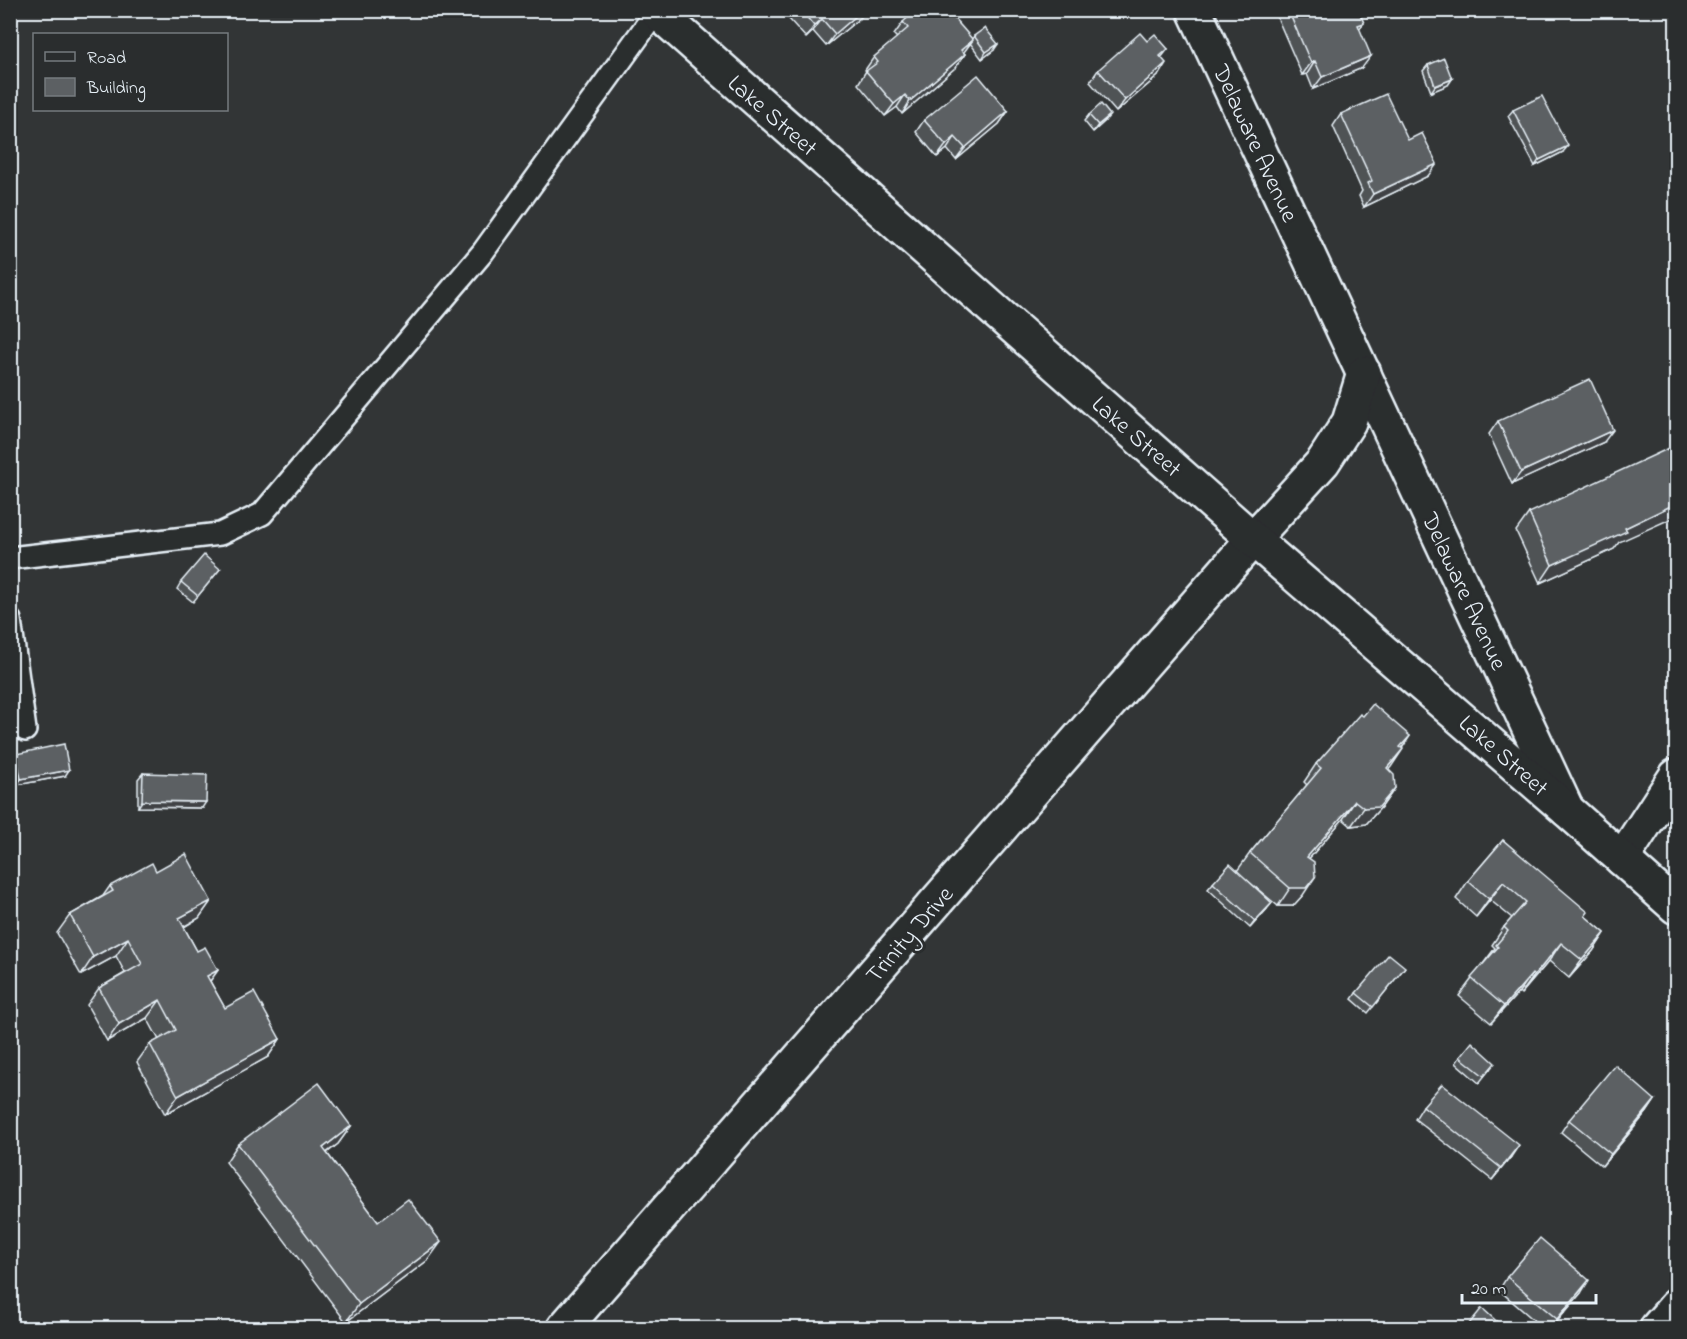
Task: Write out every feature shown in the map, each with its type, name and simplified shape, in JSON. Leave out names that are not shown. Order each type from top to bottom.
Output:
[{"type":"street","name":"Delaware Avenue","points":[[1194,10],[1567,810]]},
{"type":"street","name":"Lake Street","points":[[655,11],[1253,539],[1677,907]]},
{"type":"street","points":[[1253,539],[1323,462],[1348,422],[1364,373]]},
{"type":"street","name":"Trinity Drive","points":[[564,1329],[1253,539]]},
{"type":"street","points":[[1622,859],[1677,776]]},
{"type":"street","points":[[1657,1329],[1677,1306]]},
{"type":"lane","points":[[10,558],[220,534],[262,514],[483,252],[655,11]]},
{"type":"lane","points":[[10,620],[25,730]]},
{"type":"building","points":[[801,10],[863,10],[835,34],[822,19],[814,26]]},
{"type":"building","points":[[916,10],[947,10],[973,40],[961,50],[965,54],[910,101],[905,95],[894,104],[866,71],[878,62],[874,57],[908,28],[903,22]]},
{"type":"building","points":[[1288,10],[1358,10],[1364,23],[1358,25],[1371,56],[1322,77],[1315,61],[1311,63]]},
{"type":"building","points":[[985,28],[998,44],[986,52],[974,36]]},
{"type":"building","points":[[1140,33],[1147,41],[1155,34],[1168,49],[1160,56],[1166,63],[1125,100],[1098,70]]},
{"type":"building","points":[[1444,58],[1452,79],[1435,86],[1428,65]]},
{"type":"building","points":[[978,75],[1008,111],[965,148],[955,137],[946,145],[924,120]]},
{"type":"building","points":[[1386,94],[1408,140],[1422,133],[1437,164],[1373,194],[1368,183],[1372,181],[1341,114]]},
{"type":"building","points":[[1542,96],[1568,146],[1539,160],[1513,110]]},
{"type":"building","points":[[1101,104],[1110,115],[1098,125],[1089,115]]},
{"type":"building","points":[[1590,379],[1613,430],[1521,472],[1498,421]]},
{"type":"building","points":[[1676,445],[1677,503],[1625,528],[1627,531],[1552,565],[1529,513]]},
{"type":"building","points":[[204,555],[220,569],[198,596],[181,582]]},
{"type":"building","points":[[1373,704],[1410,736],[1400,747],[1403,749],[1387,768],[1394,775],[1395,788],[1379,807],[1364,808],[1355,801],[1307,857],[1314,862],[1315,877],[1306,888],[1290,888],[1250,853],[1321,768],[1316,764],[1360,714],[1363,716]]},
{"type":"building","points":[[64,744],[69,770],[21,779],[16,754]]},
{"type":"building","points":[[143,773],[207,775],[206,802],[142,801]]},
{"type":"building","points":[[1503,840],[1588,912],[1585,916],[1605,933],[1582,960],[1561,943],[1534,976],[1532,974],[1504,1006],[1471,978],[1498,947],[1496,945],[1508,931],[1504,927],[1526,902],[1503,882],[1489,899],[1468,881]]},
{"type":"building","points":[[186,854],[211,901],[179,918],[197,951],[205,947],[218,970],[207,976],[225,1008],[254,992],[280,1039],[178,1096],[150,1044],[176,1030],[160,1000],[119,1024],[99,988],[142,964],[128,938],[93,957],[70,915],[113,891],[110,886],[152,863],[156,871]]},
{"type":"building","points":[[1230,864],[1272,903],[1255,921],[1213,883]]},
{"type":"building","points":[[1389,954],[1405,967],[1373,1007],[1356,993]]},
{"type":"building","points":[[1472,1042],[1495,1063],[1484,1076],[1460,1057]]},
{"type":"building","points":[[1615,1065],[1655,1100],[1611,1154],[1569,1120]]},
{"type":"building","points":[[319,1083],[351,1126],[323,1148],[378,1222],[408,1199],[441,1242],[359,1304],[238,1144]]},
{"type":"building","points":[[1442,1084],[1519,1145],[1501,1168],[1423,1106]]},
{"type":"building","points":[[1540,1238],[1589,1280],[1557,1319],[1507,1277]]},
{"type":"building","points":[[1482,1308],[1505,1329],[1465,1329]]}]
